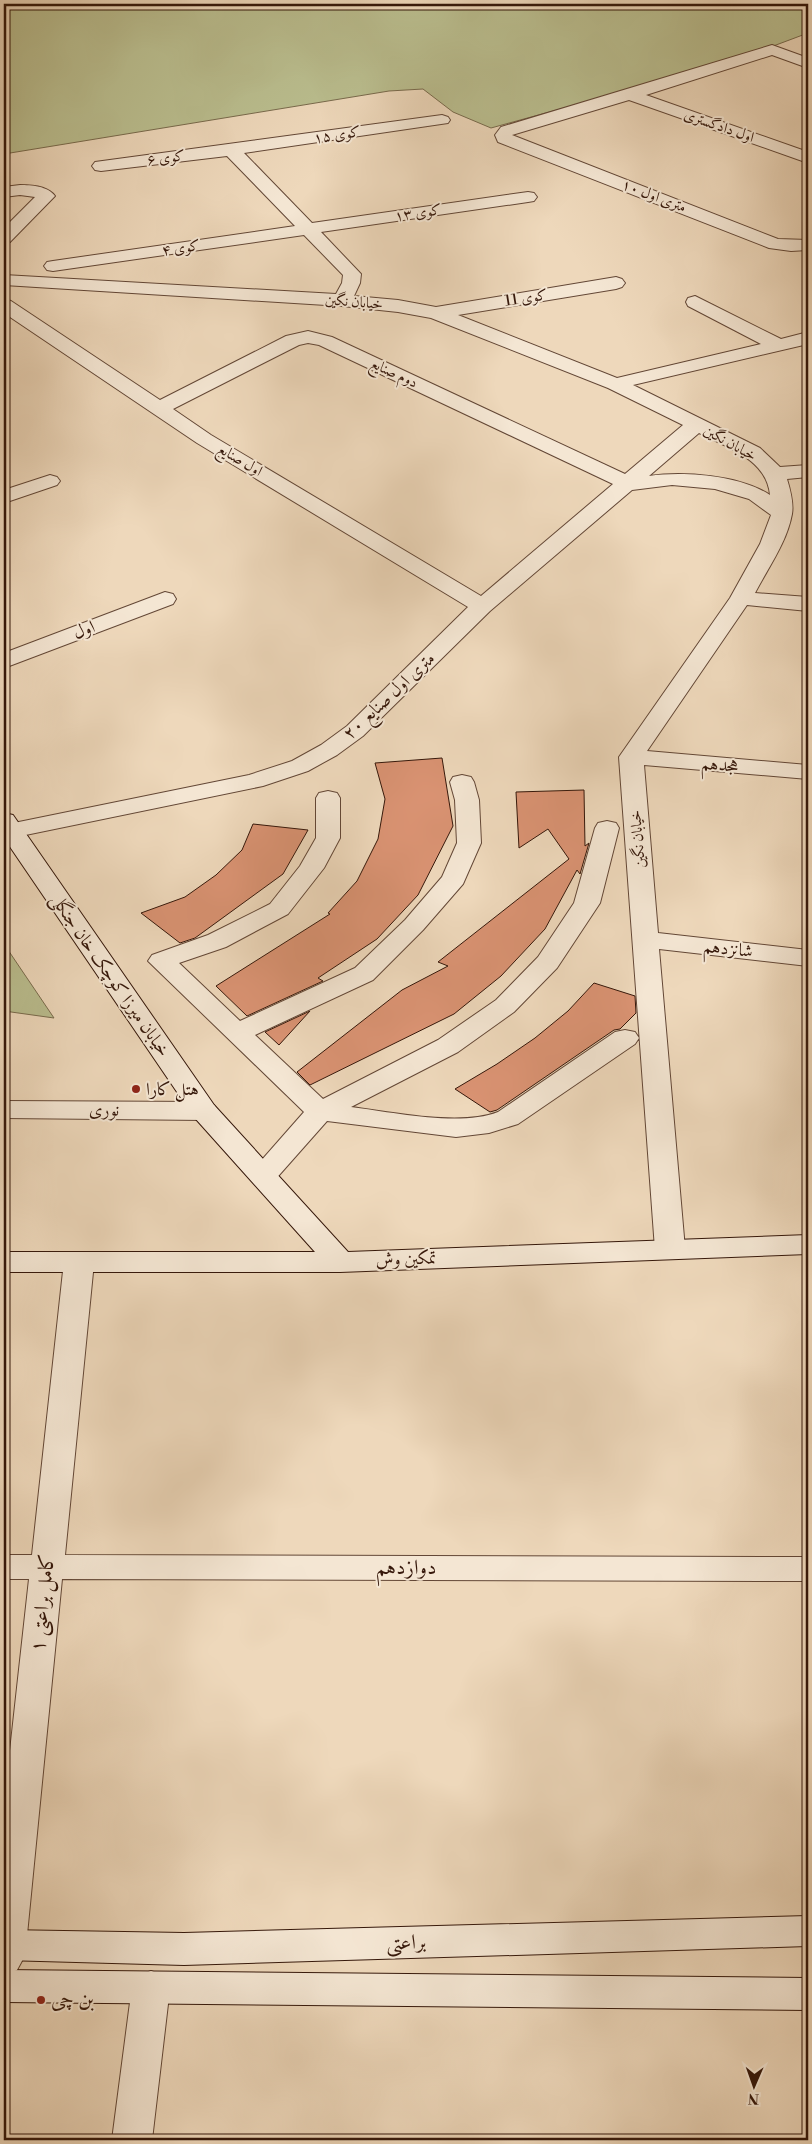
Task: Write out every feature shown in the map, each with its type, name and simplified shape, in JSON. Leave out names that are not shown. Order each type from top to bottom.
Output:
[{"type":"street","points":[[630,95],[772,50],[808,63]]},
{"type":"street","name":"۱۰ متری اول","points":[[630,95],[507,130],[503,135],[504,138],[513,142],[775,244],[808,246]]},
{"type":"street","name":"اول دادگستری","points":[[630,95],[808,158]]},
{"type":"street","name":"کوی ۱۵","points":[[231,150],[442,120]]},
{"type":"street","points":[[231,150],[352,274],[351,283],[342,300]]},
{"type":"street","name":"کوی ۶","points":[[101,166],[231,150]]},
{"type":"street","points":[[4,192],[20,189],[37,190],[46,196],[4,238]]},
{"type":"street","name":"کوی ۱۳","points":[[308,230],[528,197]]},
{"type":"street","name":"کوی ۴","points":[[53,266],[308,230]]},
{"type":"street","name":"خیابان نگین","points":[[4,280],[342,300],[398,306],[436,313],[615,384],[753,452],[775,474],[780,489],[782,513],[771,544],[741,598],[632,757],[670,1249]]},
{"type":"street","name":"کوی 11","points":[[436,313],[616,283]]},
{"type":"street","points":[[695,302],[778,345]]},
{"type":"street","name":"اول صنایع","points":[[4,305],[158,409],[482,606]]},
{"type":"street","name":"دوم صنایع","points":[[158,409],[293,340],[308,337],[325,341],[629,484]]},
{"type":"street","points":[[615,384],[808,338]]},
{"type":"street","name":"۲۰ متری اول صنایع","points":[[7,826],[254,781],[300,766],[329,750],[354,731],[482,606],[629,484],[696,424]]},
{"type":"street","points":[[775,474],[808,471]]},
{"type":"street","points":[[629,484],[672,479],[717,483],[756,494],[782,513]]},
{"type":"street","points":[[4,497],[50,481]]},
{"type":"street","points":[[741,598],[808,604]]},
{"type":"street","name":"اول","points":[[4,661],[165,599]]},
{"type":"street","name":"هجدهم","points":[[632,757],[808,772]]},
{"type":"street","points":[[237,1033],[364,974],[414,925],[454,879],[469,843],[467,800],[462,782]]},
{"type":"street","points":[[328,798],[328,838],[311,868],[279,909],[217,941],[160,961],[320,1112],[456,1128],[474,1128],[494,1124],[508,1118],[625,1038]]},
{"type":"street","name":"خیابان میرزا کوچک خان جنگلی","points":[[7,826],[204,1111],[340,1262]]},
{"type":"street","points":[[263,1176],[320,1112],[448,1046],[506,1006],[548,962],[587,903],[608,828]]},
{"type":"street","name":"شانزدهم","points":[[647,940],[808,958]]},
{"type":"street","name":"نوری","points":[[4,1109],[204,1111]]},
{"type":"street","name":"تمکین وش","points":[[4,1262],[340,1262],[808,1245]]},
{"type":"street","name":"کامل براعتی ۱","points":[[5,1950],[79,1262]]},
{"type":"street","name":"دوازدهم","points":[[4,1567],[808,1569]]},
{"type":"street","name":"براعتی","points":[[5,1950],[184,1949],[808,1931]]},
{"type":"street","points":[[4,1986],[808,1994]]},
{"type":"street","points":[[132,2140],[151,1987]]},
{"type":"green space","points":[[4,4],[808,4],[808,33],[768,48],[597,99],[491,128],[453,112],[423,89],[389,91],[4,154]]},
{"type":"green space","points":[[4,944],[54,1018],[4,1011]]},
{"type":"building","points":[[442,758],[453,826],[418,895],[377,939],[318,978],[323,981],[247,1016],[216,986],[330,914],[328,913],[357,881],[378,839],[385,799],[375,763]]},
{"type":"building","points":[[584,790],[585,846],[589,843],[580,874],[577,870],[545,929],[501,976],[454,1014],[310,1085],[297,1072],[402,990],[448,966],[438,962],[569,859],[548,829],[519,848],[516,792]]},
{"type":"building","points":[[253,824],[308,830],[283,874],[195,938],[180,943],[141,913],[185,897],[216,875],[242,850]]},
{"type":"building","points":[[594,983],[635,996],[636,1013],[620,1029],[614,1030],[497,1110],[490,1112],[455,1089],[535,1038],[568,1011]]},
{"type":"building","points":[[310,1011],[279,1045],[265,1032]]},
{"type":"place","name":"هتل کارا","points":[[136,1089]]},
{"type":"place","name":"بن چی","points":[[41,2000]]}]
